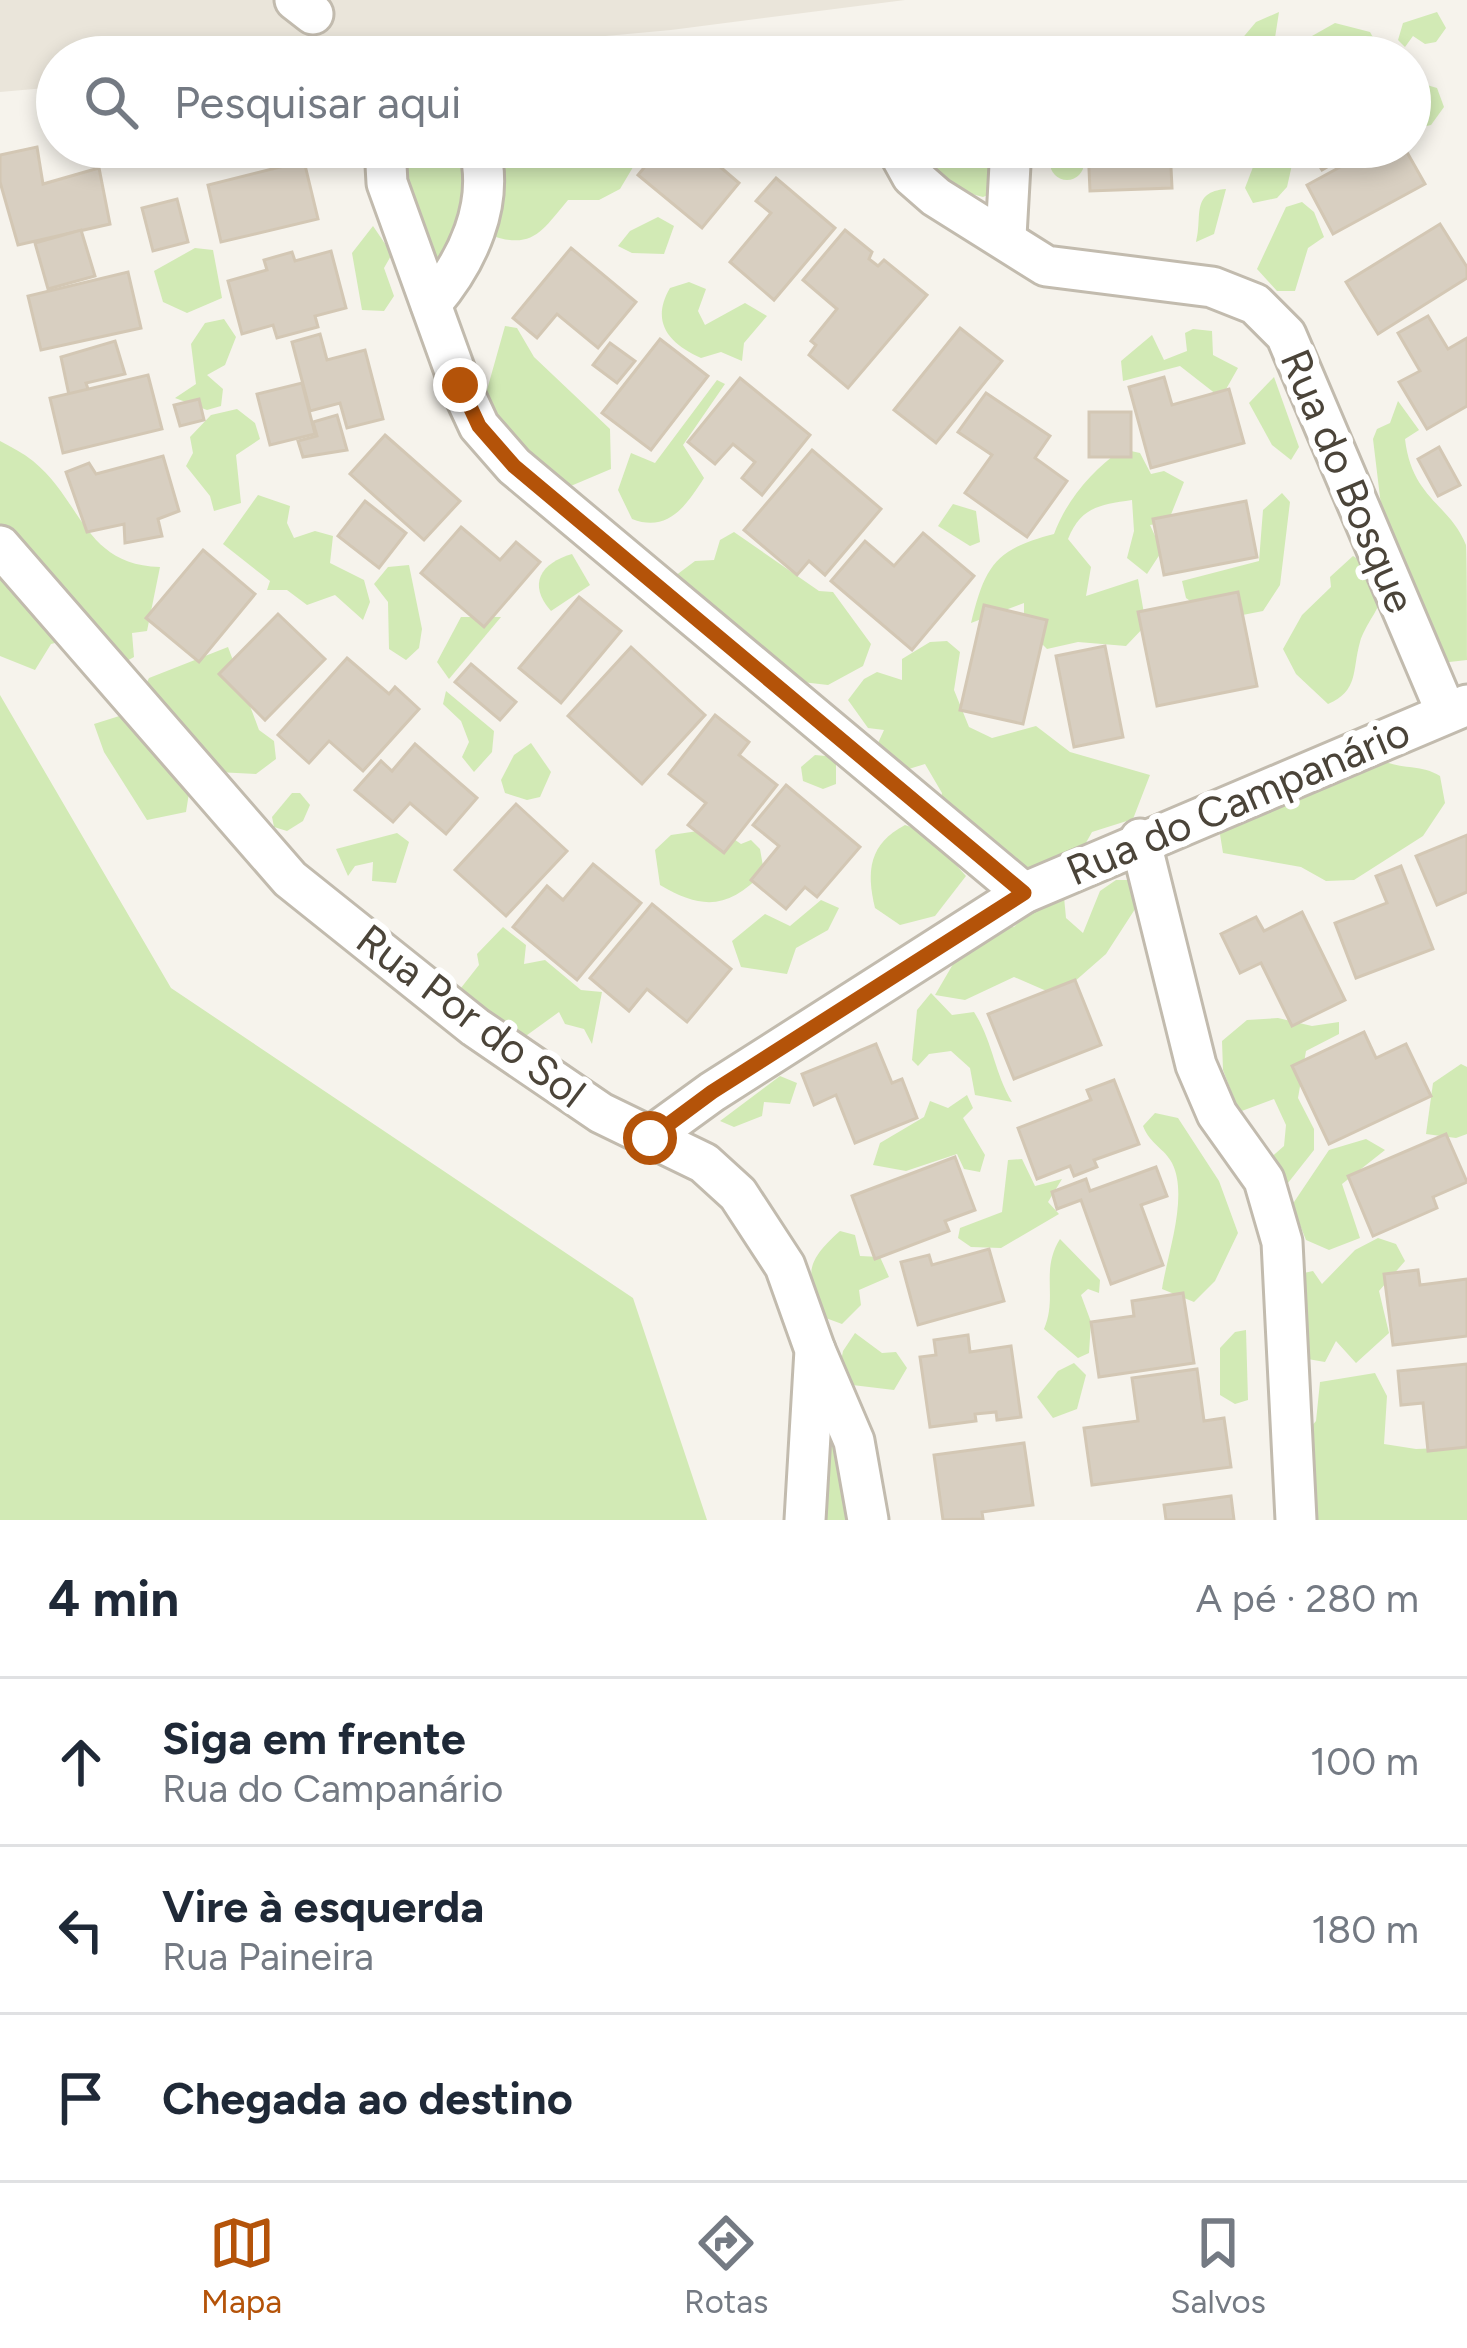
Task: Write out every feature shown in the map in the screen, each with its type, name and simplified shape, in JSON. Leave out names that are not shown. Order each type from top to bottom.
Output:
[{"type":"street","points":[[386,168],[387,183],[430,304],[479,426],[514,466],[1024,893]]},
{"type":"street","points":[[430,304],[459,271],[469,247],[482,201],[480,168]]},
{"type":"street","name":"Rua do Bosque","points":[[908,168],[936,197],[1006,236],[1046,266],[1212,287],[1255,304],[1286,335],[1457,708]]},
{"type":"street","points":[[1006,236],[1010,168]]},
{"type":"street","name":"Rua Por do Sol","points":[[0,546],[290,879],[475,1027],[601,1113],[704,1163],[738,1194],[784,1265],[814,1350],[805,1520]]},
{"type":"street","name":"Rua do Campanário","points":[[650,1138],[712,1092],[1024,893],[1140,839],[1457,708]]},
{"type":"street","points":[[1140,839],[1196,1065],[1217,1114],[1264,1180],[1282,1242],[1296,1520]]},
{"type":"street","points":[[814,1350],[848,1423],[868,1520]]},
{"type":"shaded area","points":[[0,0],[905,0],[606,36],[36,36],[36,89],[0,92]]},
{"type":"green space","points":[[1279,12],[1275,36],[1244,36],[1256,22]]},
{"type":"green space","points":[[1437,12],[1446,28],[1431,43],[1431,36],[1399,36],[1403,23]]},
{"type":"green space","points":[[1335,23],[1372,36],[1312,36]]},
{"type":"green space","points":[[1431,86],[1437,88],[1444,107],[1431,125]]},
{"type":"green space","points":[[403,168],[469,168],[470,205],[445,260],[427,257]]},
{"type":"green space","points":[[505,168],[632,168],[620,189],[599,200],[568,200],[526,239],[489,235],[488,193]]},
{"type":"green space","points":[[928,168],[997,168],[993,193],[983,197],[938,185]]},
{"type":"green space","points":[[1051,168],[1083,168],[1067,180]]},
{"type":"green space","points":[[1253,168],[1291,168],[1287,187],[1277,198],[1253,203],[1245,188]]},
{"type":"green space","points":[[1226,189],[1214,234],[1196,242],[1203,200]]},
{"type":"green space","points":[[1302,202],[1314,212],[1324,237],[1308,248],[1295,291],[1277,291],[1257,269],[1286,207]]},
{"type":"green space","points":[[658,217],[674,226],[664,254],[632,253],[618,246],[630,231]]},
{"type":"green space","points":[[373,226],[392,254],[384,268],[394,296],[384,311],[362,310],[352,253]]},
{"type":"green space","points":[[195,248],[213,250],[222,298],[187,313],[163,302],[154,271]]},
{"type":"green space","points":[[689,282],[706,289],[698,311],[705,325],[745,303],[767,316],[744,343],[742,361],[721,352],[701,358],[672,339],[663,321],[664,300],[670,288]]},
{"type":"green space","points":[[224,319],[236,337],[225,365],[207,375],[223,389],[221,406],[207,410],[175,398],[196,384],[191,344],[205,323]]},
{"type":"green space","points":[[505,326],[517,328],[534,357],[610,429],[611,469],[566,488],[499,425],[485,397]]},
{"type":"green space","points":[[1212,331],[1213,355],[1238,368],[1221,398],[1180,366],[1123,381],[1121,361],[1152,335],[1164,360],[1187,351],[1185,333]]},
{"type":"green space","points":[[1274,377],[1299,447],[1291,460],[1272,445],[1249,403]]},
{"type":"green space","points":[[717,380],[725,384],[683,445],[704,478],[683,507],[666,520],[632,519],[618,490],[631,453],[655,463]]},
{"type":"green space","points":[[1398,401],[1419,430],[1405,439],[1415,475],[1466,545],[1467,660],[1432,664],[1383,522],[1373,439],[1377,429],[1390,423]]},
{"type":"green space","points":[[237,409],[255,423],[260,439],[236,455],[241,503],[214,511],[210,496],[186,466],[193,453],[190,437],[211,415]]},
{"type":"green space","points":[[0,441],[50,477],[87,529],[115,555],[160,567],[147,631],[132,633],[134,657],[99,676],[67,640],[51,644],[35,670],[0,656]]},
{"type":"green space","points":[[1122,449],[1140,453],[1151,474],[1164,471],[1184,482],[1168,522],[1150,525],[1162,551],[1147,574],[1127,558],[1134,531],[1132,500],[1092,509],[1068,539],[1091,567],[1086,596],[1138,579],[1146,625],[1126,646],[1078,642],[1047,649],[1024,626],[1024,603],[971,623],[982,587],[996,563],[1018,546],[1054,534],[1082,487]]},
{"type":"green space","points":[[1282,493],[1290,502],[1280,585],[1263,611],[1217,620],[1186,598],[1182,581],[1259,561],[1263,510]]},
{"type":"green space","points":[[258,495],[290,506],[287,523],[294,538],[315,531],[333,536],[330,563],[364,580],[370,602],[363,620],[335,595],[307,605],[287,590],[267,590],[270,581],[223,544]]},
{"type":"green space","points":[[953,504],[976,511],[980,542],[970,546],[938,526]]},
{"type":"green space","points":[[734,532],[819,591],[833,592],[871,644],[863,666],[828,685],[802,682],[671,579],[695,561],[714,560],[720,540]]},
{"type":"green space","points":[[572,554],[590,585],[551,611],[540,592],[541,576],[552,563]]},
{"type":"green space","points":[[1353,556],[1379,579],[1381,599],[1360,642],[1350,686],[1328,704],[1296,674],[1283,649],[1302,615],[1331,587],[1330,577]]},
{"type":"green space","points":[[409,565],[422,629],[419,648],[406,660],[389,649],[388,602],[374,584],[388,567]]},
{"type":"green space","points":[[461,617],[501,617],[449,679],[437,662]]},
{"type":"green space","points":[[947,641],[960,652],[954,690],[969,727],[992,738],[1036,726],[1070,752],[1150,775],[1133,819],[1092,832],[1078,857],[1021,872],[940,804],[942,793],[925,764],[899,772],[873,754],[884,730],[868,728],[848,700],[864,679],[877,672],[902,680],[902,659],[930,642]]},
{"type":"green space","points":[[228,647],[259,730],[274,741],[276,759],[256,774],[217,772],[189,793],[186,812],[147,820],[104,752],[94,724],[132,712],[149,678]]},
{"type":"green space","points":[[446,691],[494,731],[492,752],[474,772],[462,757],[469,742],[461,721],[443,704]]},
{"type":"green space","points":[[0,695],[171,988],[633,1298],[707,1520],[0,1520]]},
{"type":"green space","points":[[531,743],[551,772],[540,797],[527,800],[505,793],[501,780],[514,755]]},
{"type":"green space","points":[[815,755],[836,757],[836,784],[823,789],[803,781],[801,767]]},
{"type":"green space","points":[[1378,758],[1440,776],[1445,803],[1423,836],[1354,880],[1326,881],[1301,867],[1223,853],[1219,828]]},
{"type":"green space","points":[[292,793],[300,793],[310,805],[303,821],[287,831],[274,827],[272,817]]},
{"type":"green space","points":[[905,825],[926,832],[966,876],[935,916],[900,925],[875,908],[871,870],[877,850]]},
{"type":"green space","points":[[718,828],[741,844],[751,840],[760,849],[764,872],[739,893],[715,902],[690,899],[660,885],[655,850],[671,835]]},
{"type":"green space","points":[[397,833],[409,842],[396,883],[372,881],[373,862],[355,866],[348,876],[336,849]]},
{"type":"green space","points":[[1116,880],[1130,880],[1137,906],[1106,954],[1058,996],[1014,977],[965,1000],[935,995],[963,947],[1005,923],[1014,927],[1043,897],[1064,897],[1066,918],[1083,933],[1100,891]]},
{"type":"green space","points":[[821,900],[839,908],[828,930],[796,948],[787,974],[741,967],[732,941],[765,914],[790,926]]},
{"type":"green space","points":[[503,927],[526,945],[524,964],[545,960],[581,990],[602,992],[592,1044],[584,1029],[565,1024],[559,1012],[523,1038],[509,1024],[476,1022],[457,993],[479,965],[477,954]]},
{"type":"green space","points":[[931,993],[952,1015],[974,1012],[1012,1102],[975,1095],[970,1068],[951,1051],[929,1054],[918,1066],[912,1060],[917,1010]]},
{"type":"green space","points":[[1278,1018],[1312,1026],[1339,1022],[1339,1034],[1306,1051],[1298,1098],[1314,1129],[1314,1150],[1284,1188],[1267,1161],[1284,1146],[1286,1125],[1274,1099],[1239,1112],[1223,1070],[1222,1041],[1247,1020]]},
{"type":"green space","points":[[1461,1064],[1467,1067],[1467,1134],[1456,1138],[1426,1134],[1433,1083]]},
{"type":"green space","points":[[780,1076],[797,1083],[790,1104],[764,1102],[762,1116],[734,1127],[720,1121]]},
{"type":"green space","points":[[967,1095],[973,1108],[963,1118],[985,1155],[980,1172],[964,1169],[957,1154],[906,1171],[873,1165],[880,1143],[924,1117],[930,1101],[948,1108]]},
{"type":"green space","points":[[1155,1113],[1178,1118],[1219,1181],[1238,1233],[1215,1281],[1194,1302],[1162,1289],[1178,1192],[1172,1163],[1143,1126]]},
{"type":"green space","points":[[1366,1139],[1385,1150],[1342,1184],[1360,1238],[1329,1250],[1306,1240],[1292,1205],[1329,1150]]},
{"type":"green space","points":[[1022,1159],[1035,1186],[1062,1179],[1048,1202],[1059,1214],[1001,1248],[971,1247],[958,1238],[960,1228],[1002,1212],[1008,1160]]},
{"type":"green space","points":[[840,1231],[855,1235],[860,1256],[880,1257],[889,1277],[859,1290],[861,1305],[842,1324],[823,1317],[811,1279],[814,1261]]},
{"type":"green space","points":[[1378,1238],[1396,1244],[1405,1261],[1379,1291],[1389,1333],[1356,1363],[1336,1341],[1325,1362],[1302,1358],[1290,1276],[1313,1271],[1322,1284],[1355,1250]]},
{"type":"green space","points":[[1060,1239],[1100,1280],[1099,1293],[1088,1289],[1081,1295],[1091,1322],[1089,1353],[1078,1358],[1044,1329],[1051,1262]]},
{"type":"green space","points":[[1246,1330],[1248,1400],[1235,1404],[1220,1395],[1220,1348],[1235,1332]]},
{"type":"green space","points":[[855,1333],[882,1353],[896,1352],[907,1368],[894,1390],[844,1384],[838,1376],[843,1351]]},
{"type":"green space","points":[[1074,1363],[1086,1375],[1077,1409],[1053,1418],[1037,1397],[1058,1371]]},
{"type":"green space","points":[[1375,1373],[1387,1396],[1384,1444],[1416,1449],[1467,1447],[1467,1520],[1312,1520],[1299,1441],[1316,1421],[1320,1382]]},
{"type":"green space","points":[[822,1403],[858,1520],[821,1520]]},
{"type":"building","points":[[36,147],[36,168],[40,168],[43,184],[99,168],[110,224],[18,245],[0,182],[0,155]]},
{"type":"building","points":[[276,168],[306,168],[318,219],[221,242],[208,185]]},
{"type":"building","points":[[644,168],[722,168],[739,183],[702,228],[638,175]]},
{"type":"building","points":[[1089,168],[1171,168],[1172,188],[1090,191]]},
{"type":"building","points":[[1338,168],[1416,168],[1425,184],[1333,234],[1307,185]]},
{"type":"building","points":[[776,178],[835,228],[774,300],[730,262],[771,213],[756,201]]},
{"type":"building","points":[[177,199],[188,242],[153,251],[142,208]]},
{"type":"building","points":[[1440,224],[1467,267],[1467,278],[1378,334],[1346,282]]},
{"type":"building","points":[[81,230],[95,276],[48,289],[35,243]]},
{"type":"building","points":[[845,230],[872,252],[869,259],[878,266],[884,260],[927,295],[848,388],[809,355],[816,345],[811,341],[837,309],[803,280]]},
{"type":"building","points":[[571,248],[636,302],[598,348],[557,314],[537,338],[513,318]]},
{"type":"building","points":[[331,251],[346,308],[315,316],[318,327],[277,338],[273,325],[242,334],[228,281],[267,270],[264,260],[292,252],[295,261]]},
{"type":"building","points":[[128,272],[141,328],[41,350],[28,296]]},
{"type":"building","points":[[1428,316],[1448,349],[1467,338],[1467,406],[1427,429],[1399,382],[1420,371],[1398,333]]},
{"type":"building","points":[[960,328],[1002,361],[936,443],[894,410]]},
{"type":"building","points":[[320,334],[327,360],[365,350],[383,419],[347,428],[340,403],[310,411],[292,342]]},
{"type":"building","points":[[660,339],[708,376],[651,450],[602,413]]},
{"type":"building","points":[[115,341],[125,374],[86,383],[89,392],[69,395],[61,357]]},
{"type":"building","points":[[610,343],[635,361],[617,383],[593,365]]},
{"type":"building","points":[[148,375],[162,429],[63,453],[50,398]]},
{"type":"building","points":[[1164,377],[1172,405],[1229,389],[1244,443],[1151,468],[1129,387]]},
{"type":"building","points":[[740,378],[810,435],[762,495],[742,478],[755,462],[733,444],[715,464],[688,442]]},
{"type":"building","points":[[302,383],[315,434],[270,445],[257,394]]},
{"type":"building","points":[[986,393],[1050,436],[1035,458],[1067,481],[1027,537],[965,493],[992,455],[958,432]]},
{"type":"building","points":[[199,399],[204,420],[180,426],[174,405]]},
{"type":"building","points":[[1089,412],[1131,412],[1131,457],[1089,457]]},
{"type":"building","points":[[337,415],[347,450],[303,457],[298,441],[317,436],[313,422]]},
{"type":"building","points":[[385,435],[460,501],[424,540],[350,474]]},
{"type":"building","points":[[1439,447],[1460,485],[1438,496],[1418,459]]},
{"type":"building","points":[[812,450],[881,509],[825,575],[809,561],[797,575],[744,530]]},
{"type":"building","points":[[163,456],[179,511],[158,519],[162,536],[125,543],[124,524],[87,532],[66,472],[89,463],[96,474]]},
{"type":"building","points":[[365,501],[406,533],[379,568],[338,536]]},
{"type":"building","points":[[1246,501],[1257,557],[1164,575],[1153,519]]},
{"type":"building","points":[[461,527],[500,560],[516,542],[540,562],[484,627],[421,573]]},
{"type":"building","points":[[923,533],[974,576],[912,650],[831,581],[865,541],[894,566]]},
{"type":"building","points":[[203,550],[255,594],[199,662],[146,618]]},
{"type":"building","points":[[1238,592],[1257,686],[1157,706],[1138,612]]},
{"type":"building","points":[[579,597],[621,631],[561,703],[519,668]]},
{"type":"building","points":[[984,605],[1047,620],[1023,724],[960,710]]},
{"type":"building","points":[[278,614],[325,659],[265,720],[219,674]]},
{"type":"building","points":[[1105,646],[1123,737],[1074,747],[1056,656]]},
{"type":"building","points":[[631,647],[705,715],[642,784],[568,716]]},
{"type":"building","points":[[347,658],[389,694],[395,687],[419,709],[363,771],[329,741],[309,763],[278,735]]},
{"type":"building","points":[[471,664],[516,702],[500,720],[455,682]]},
{"type":"building","points":[[715,715],[749,742],[739,755],[777,785],[724,853],[688,825],[706,803],[669,774]]},
{"type":"building","points":[[415,744],[477,798],[446,834],[410,803],[393,822],[355,790],[381,761],[392,771]]},
{"type":"building","points":[[786,785],[860,847],[817,897],[805,887],[786,909],[751,880],[779,846],[753,825]]},
{"type":"building","points":[[516,804],[567,851],[506,916],[455,870]]},
{"type":"building","points":[[1467,835],[1467,892],[1437,905],[1416,856]]},
{"type":"building","points":[[593,864],[641,903],[577,980],[513,927],[547,886],[563,900]]},
{"type":"building","points":[[1401,866],[1433,949],[1356,978],[1335,923],[1387,903],[1376,876]]},
{"type":"building","points":[[652,904],[731,969],[687,1022],[647,989],[629,1011],[590,978]]},
{"type":"building","points":[[1302,912],[1345,1000],[1292,1026],[1261,963],[1240,973],[1221,934],[1256,917],[1264,931]]},
{"type":"building","points":[[1075,980],[1101,1045],[1014,1079],[988,1014]]},
{"type":"building","points":[[1364,1032],[1376,1058],[1406,1044],[1431,1096],[1329,1144],[1292,1066]]},
{"type":"building","points":[[876,1044],[892,1083],[902,1079],[917,1118],[855,1143],[836,1095],[814,1105],[802,1074]]},
{"type":"building","points":[[1114,1080],[1139,1144],[1094,1160],[1097,1167],[1074,1176],[1070,1166],[1037,1179],[1018,1128],[1091,1100],[1087,1090]]},
{"type":"building","points":[[1446,1134],[1467,1182],[1433,1197],[1437,1208],[1373,1236],[1348,1176]]},
{"type":"building","points":[[955,1157],[975,1210],[945,1221],[949,1231],[875,1259],[852,1196]]},
{"type":"building","points":[[1156,1167],[1167,1196],[1141,1205],[1163,1265],[1111,1284],[1081,1200],[1057,1209],[1052,1192],[1086,1179],[1090,1191]]},
{"type":"building","points":[[989,1249],[1004,1301],[918,1325],[901,1262],[929,1255],[932,1265]]},
{"type":"building","points":[[1418,1270],[1420,1285],[1467,1279],[1467,1336],[1393,1345],[1384,1274]]},
{"type":"building","points":[[1183,1293],[1194,1363],[1099,1377],[1091,1322],[1134,1316],[1132,1301]]},
{"type":"building","points":[[968,1335],[970,1352],[1011,1346],[1021,1417],[997,1420],[996,1412],[975,1414],[976,1421],[930,1427],[920,1357],[936,1355],[934,1340]]},
{"type":"building","points":[[1467,1364],[1467,1447],[1428,1451],[1423,1403],[1401,1405],[1398,1371]]},
{"type":"building","points":[[1197,1369],[1204,1421],[1224,1418],[1231,1467],[1092,1485],[1084,1428],[1138,1421],[1132,1378]]},
{"type":"building","points":[[1024,1443],[1033,1505],[982,1512],[983,1519],[943,1520],[934,1455]]},
{"type":"building","points":[[1231,1496],[1234,1520],[1166,1520],[1164,1505]]},
{"type":"route","points":[[460,385],[479,426],[514,466],[1024,893],[712,1092],[650,1138]]}]
